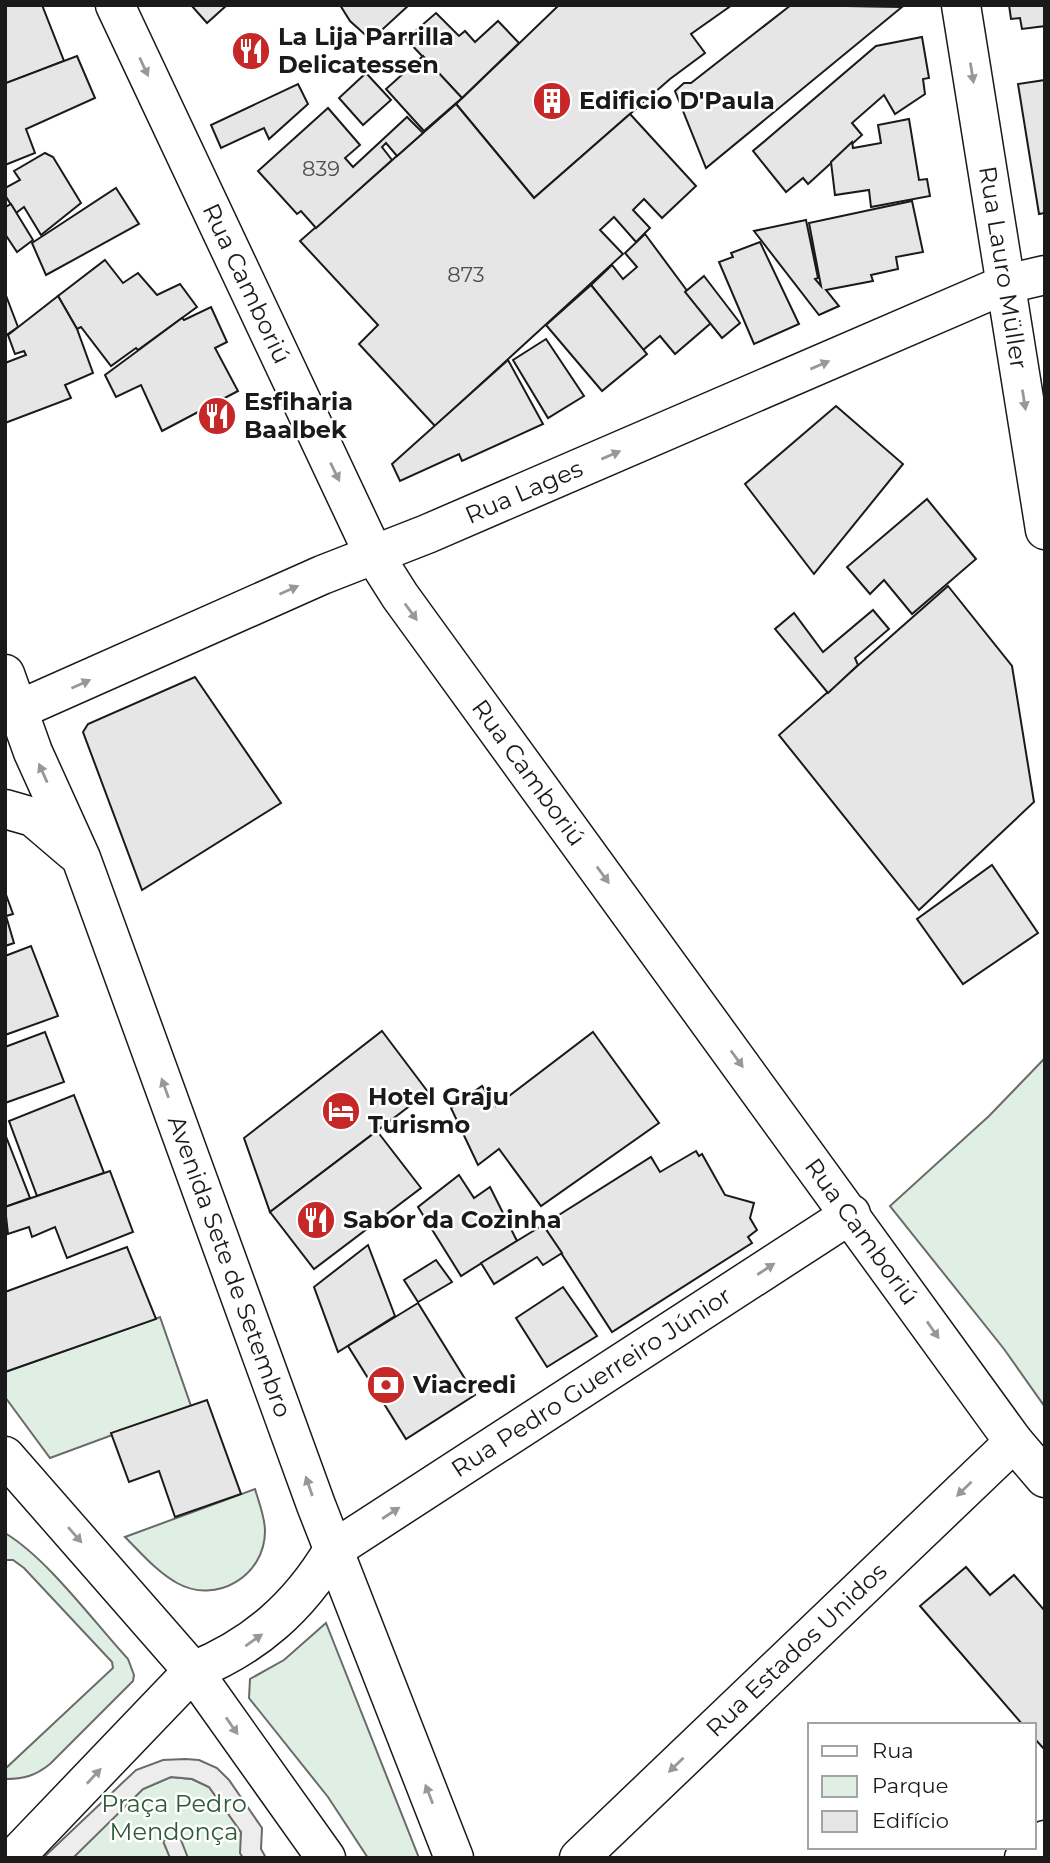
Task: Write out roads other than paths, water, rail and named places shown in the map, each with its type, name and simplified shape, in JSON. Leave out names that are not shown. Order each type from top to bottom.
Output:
[{"type":"street","name":"Rua Camboriú","points":[[115,5],[374,555],[400,596],[851,1214],[1013,1442],[1045,1478]]},
{"type":"street","name":"Rua Lauro Müller","points":[[961,5],[1045,530]]},
{"type":"street","name":"Rua Lages","points":[[12,713],[1006,284],[1045,275]]},
{"type":"street","name":"Avenida Sete de Setembro","points":[[5,674],[12,713],[33,752],[81,858],[333,1550],[454,1858]]},
{"type":"street","points":[[5,809],[33,817],[81,858]]},
{"type":"street","name":"Rua Pedro Guerreiro Júnior","points":[[333,1550],[851,1214]]},
{"type":"street","name":"Rua Estados Unidos","points":[[579,1858],[1013,1442]]},
{"type":"street","points":[[5,1456],[193,1671],[326,1858]]},
{"type":"street","points":[[14,1858],[193,1671],[242,1648],[285,1615],[319,1574],[333,1550]]},
{"type":"place","name":"La Lija Parrilla Delicatessen","points":[[251,51]]},
{"type":"place","name":"Edificio D'Paula","points":[[552,101]]},
{"type":"place","name":"Esfiharia Baalbek","points":[[217,416]]},
{"type":"place","name":"Hotel Graju Turismo","points":[[341,1111]]},
{"type":"place","name":"Sabor da Cozinha","points":[[316,1220]]},
{"type":"place","name":"Viacredi","points":[[386,1385]]},
{"type":"park label","name":"Praça Pedro Mendonça","points":[[174,1818]]}]
